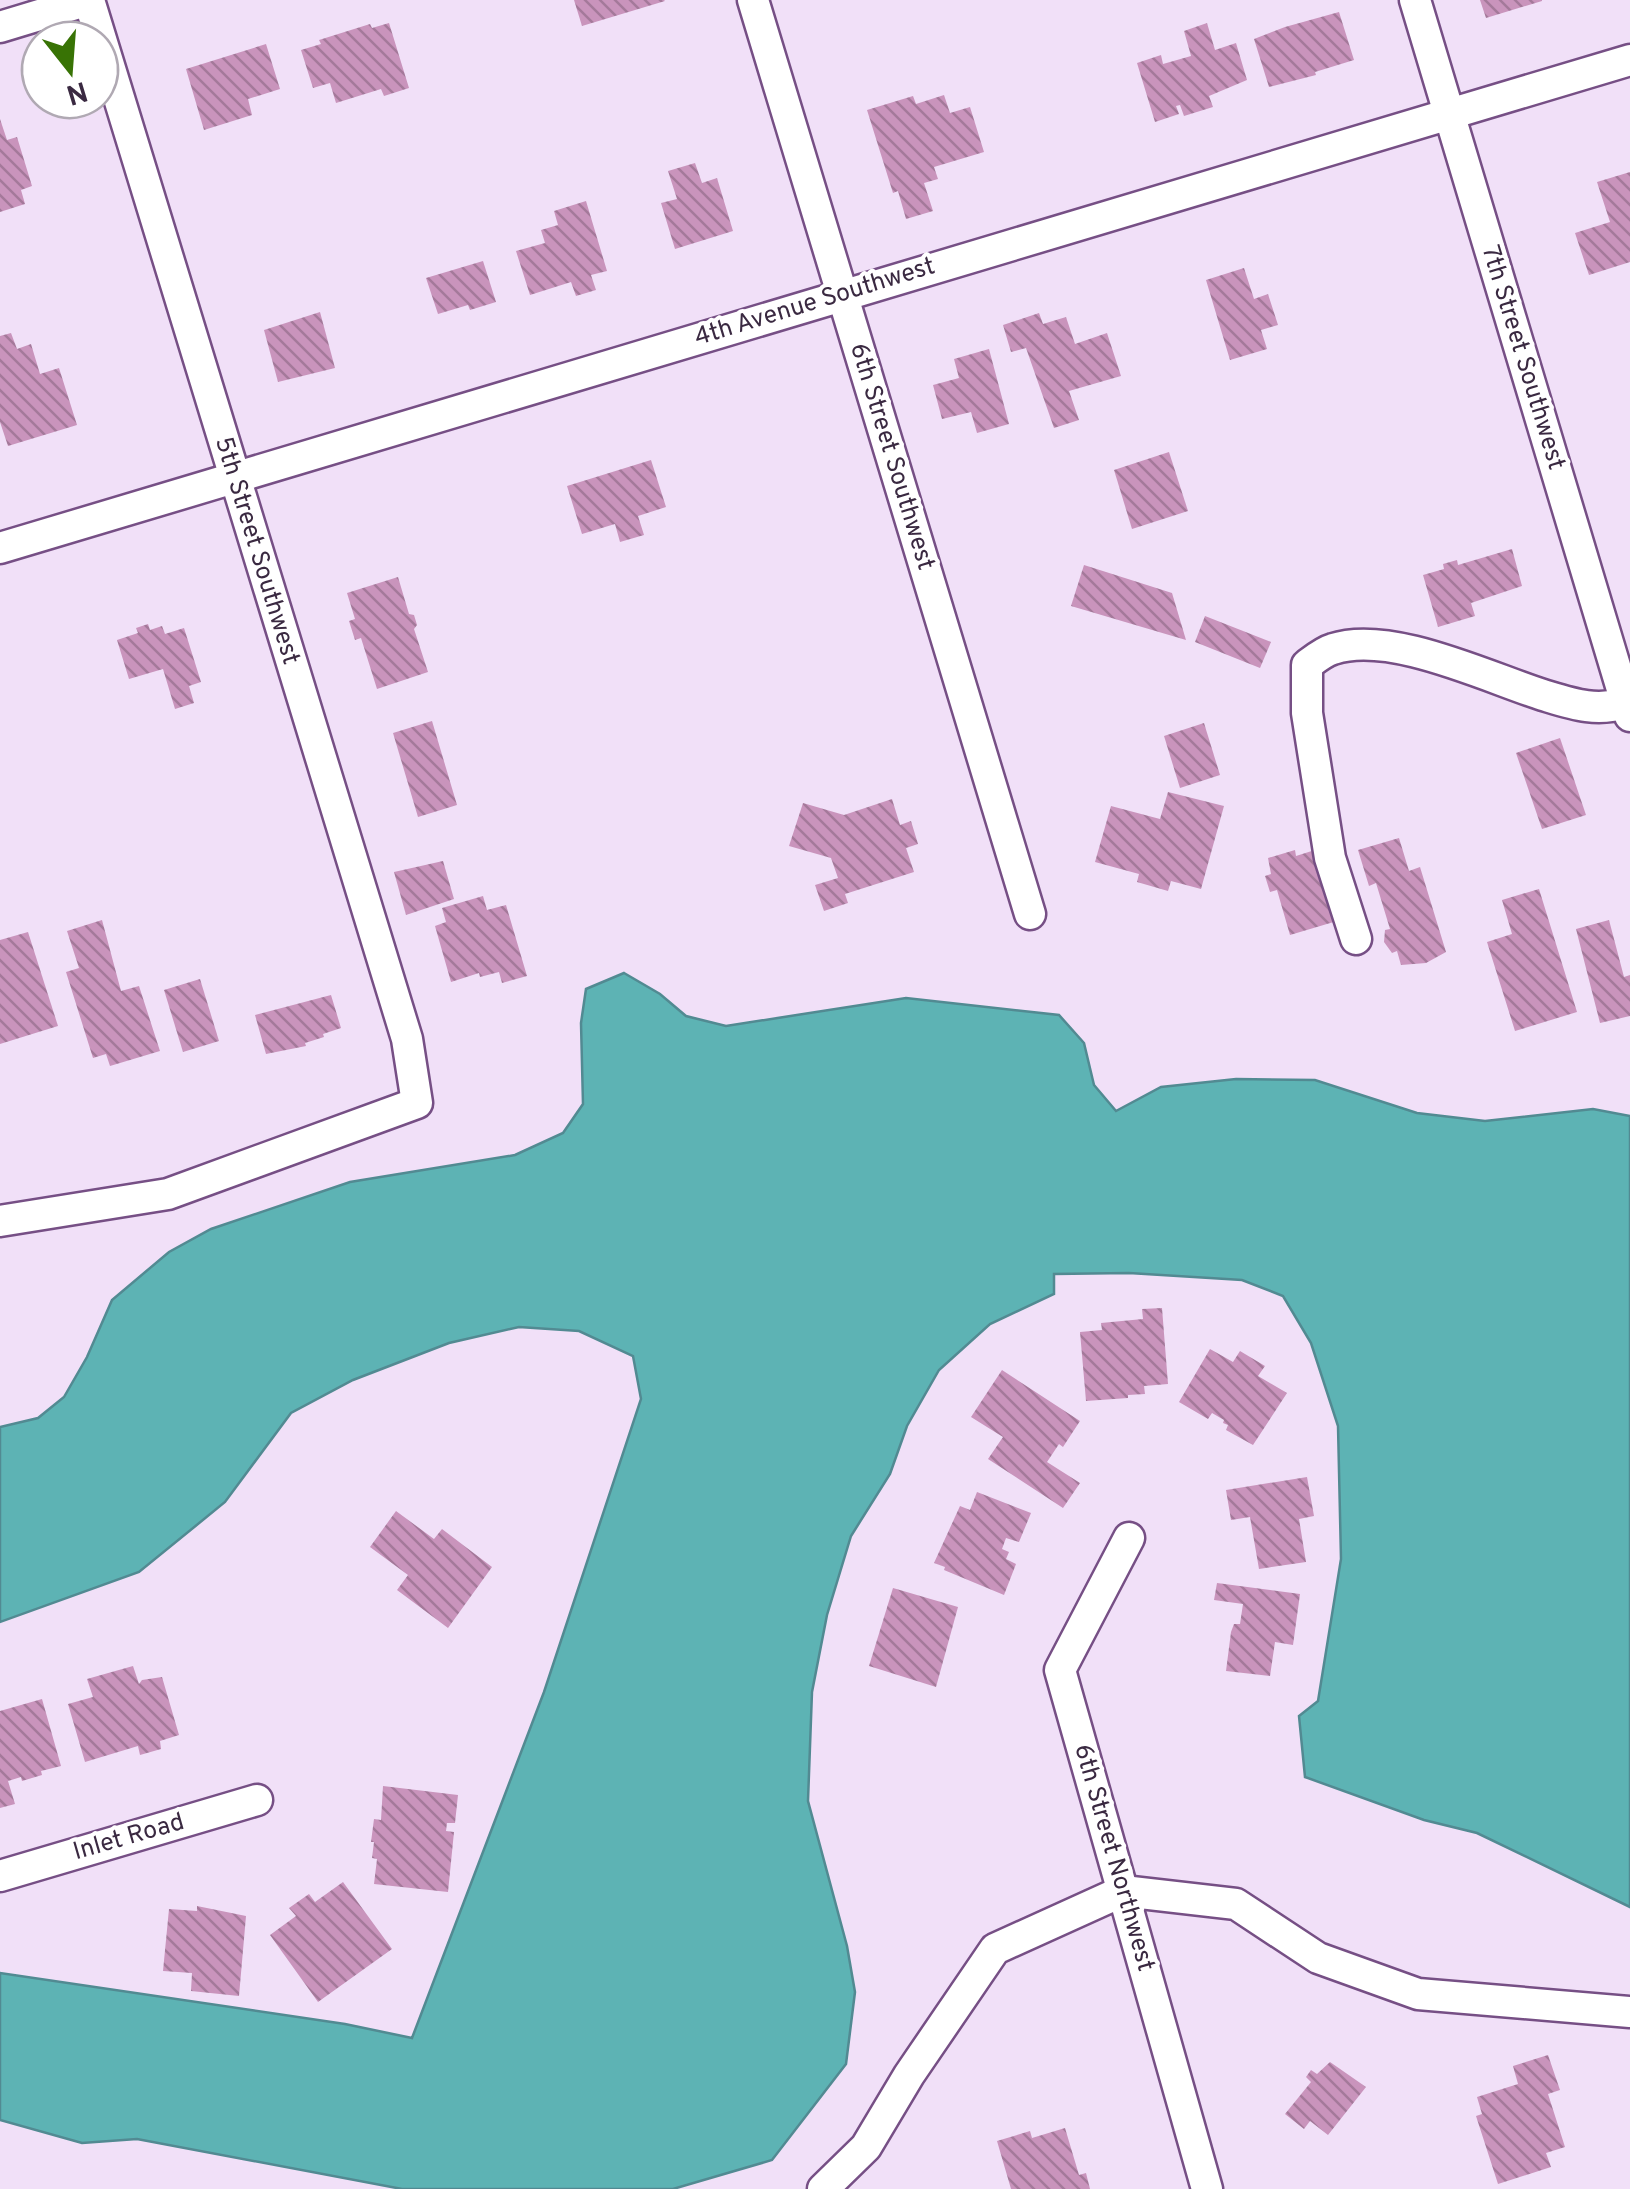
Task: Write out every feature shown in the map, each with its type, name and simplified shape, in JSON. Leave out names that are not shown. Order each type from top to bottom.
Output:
[{"type":"street","points":[[0,26],[89,0]]},
{"type":"street","name":"5th Street Southwest","points":[[0,1221],[168,1194],[417,1102],[407,1039],[89,0]]},
{"type":"street","name":"6th Street Southwest","points":[[753,0],[1030,914]]},
{"type":"street","name":"7th Street Southwest","points":[[1415,0],[1627,701]]},
{"type":"street","name":"4th Avenue Southwest","points":[[0,548],[1630,60]]},
{"type":"street","points":[[1356,940],[1330,858],[1307,712],[1307,665],[1328,650],[1371,644],[1444,660],[1583,708],[1608,708],[1627,701]]},
{"type":"street","name":"6th Street Northwest","points":[[1129,1538],[1060,1670],[1207,2189]]},
{"type":"street","name":"Inlet Road","points":[[0,1876],[257,1800]]},
{"type":"street","points":[[823,2189],[866,2148],[909,2075],[995,1950],[1123,1892],[1236,1904],[1318,1958],[1418,1994],[1630,2012]]},
{"type":"shaded area","points":[[624,973],[660,994],[686,1016],[726,1026],[906,998],[1059,1015],[1084,1043],[1094,1085],[1116,1111],[1161,1087],[1236,1079],[1315,1080],[1417,1113],[1485,1121],[1593,1109],[1630,1116],[1630,1907],[1477,1833],[1424,1820],[1305,1777],[1299,1716],[1318,1701],[1341,1559],[1338,1426],[1311,1343],[1283,1296],[1242,1280],[1129,1273],[1054,1274],[1054,1294],[990,1324],[939,1370],[907,1426],[890,1474],[851,1536],[827,1615],[812,1692],[808,1801],[847,1946],[855,1992],[846,2064],[772,2160],[673,2189],[402,2189],[137,2139],[82,2143],[0,2120],[0,1973],[345,2024],[412,2038],[544,1692],[641,1399],[633,1356],[579,1331],[519,1327],[449,1343],[353,1380],[291,1413],[225,1502],[139,1572],[0,1622],[0,1427],[38,1418],[64,1397],[112,1300],[169,1252],[211,1229],[350,1182],[515,1155],[563,1133],[583,1104],[581,1023],[586,989]]},
{"type":"building","points":[[574,0],[664,0],[665,1],[582,26]]},
{"type":"building","points":[[1480,0],[1542,0],[1542,1],[1486,18]]},
{"type":"building","points":[[1339,12],[1354,60],[1269,87],[1254,39]]},
{"type":"building","points":[[389,23],[409,88],[384,96],[381,89],[336,103],[330,83],[313,88],[301,50],[321,44],[319,40],[370,24],[372,28]]},
{"type":"building","points":[[1207,23],[1215,50],[1236,43],[1247,80],[1209,96],[1213,107],[1184,116],[1180,105],[1176,106],[1179,114],[1155,122],[1137,63],[1161,55],[1163,64],[1191,56],[1184,31]]},
{"type":"building","points":[[266,44],[280,89],[248,99],[252,115],[204,130],[186,69]]},
{"type":"building","points":[[944,95],[950,113],[970,107],[984,152],[934,167],[938,179],[924,183],[933,211],[906,219],[898,191],[893,193],[867,110],[913,96],[916,104]]},
{"type":"building","points":[[0,119],[7,140],[17,137],[32,186],[21,190],[25,204],[0,212]]},
{"type":"building","points":[[695,163],[702,183],[717,178],[733,231],[675,249],[661,203],[677,199],[668,171]]},
{"type":"building","points":[[1630,172],[1630,262],[1589,275],[1575,233],[1610,222],[1597,182]]},
{"type":"building","points":[[586,201],[607,271],[591,275],[596,290],[576,296],[571,282],[530,295],[516,251],[545,243],[541,230],[558,225],[554,211]]},
{"type":"building","points":[[483,261],[496,302],[438,314],[426,278]]},
{"type":"building","points":[[1244,268],[1254,299],[1268,294],[1278,325],[1261,330],[1267,349],[1230,360],[1206,280]]},
{"type":"building","points":[[320,312],[335,368],[278,382],[264,330]]},
{"type":"building","points":[[1039,313],[1043,324],[1066,317],[1075,344],[1107,333],[1121,376],[1069,391],[1079,420],[1054,428],[1026,348],[1011,352],[1003,325]]},
{"type":"building","points":[[11,333],[17,349],[31,344],[40,374],[59,368],[77,425],[8,446],[0,422],[0,336]]},
{"type":"building","points":[[989,349],[1009,424],[977,433],[971,412],[942,419],[933,385],[959,378],[954,359]]},
{"type":"building","points":[[1169,452],[1188,511],[1132,529],[1114,470]]},
{"type":"building","points":[[651,460],[666,507],[638,516],[644,535],[620,542],[615,524],[582,534],[567,486]]},
{"type":"building","points":[[1512,549],[1522,586],[1471,603],[1475,616],[1438,627],[1423,575],[1444,569],[1443,564],[1457,560],[1458,565]]},
{"type":"building","points":[[1084,565],[1172,593],[1186,640],[1071,606]]},
{"type":"building","points":[[398,577],[409,614],[414,615],[414,629],[428,672],[377,689],[361,638],[355,640],[349,621],[355,619],[347,593]]},
{"type":"building","points":[[1205,616],[1271,642],[1260,668],[1195,642]]},
{"type":"building","points":[[148,624],[150,630],[162,626],[165,634],[184,628],[201,682],[189,686],[194,703],[175,709],[163,669],[129,679],[117,640],[138,633],[136,628]]},
{"type":"building","points":[[432,721],[457,805],[418,817],[393,733]]},
{"type":"building","points":[[1204,723],[1220,775],[1180,788],[1164,736]]},
{"type":"building","points":[[1560,738],[1586,815],[1542,829],[1516,753]]},
{"type":"building","points":[[1168,792],[1224,806],[1201,889],[1171,881],[1168,891],[1137,882],[1139,874],[1095,862],[1111,806],[1160,819]]},
{"type":"building","points":[[892,799],[900,825],[911,821],[918,844],[906,848],[914,872],[845,894],[848,903],[824,911],[815,885],[838,878],[831,858],[789,846],[803,803],[844,815]]},
{"type":"building","points":[[1399,838],[1409,871],[1420,867],[1446,952],[1426,963],[1401,965],[1397,951],[1392,953],[1384,942],[1385,930],[1390,929],[1376,883],[1369,886],[1358,850]]},
{"type":"building","points":[[1318,849],[1337,921],[1290,935],[1277,890],[1270,892],[1265,876],[1271,874],[1268,858],[1295,850],[1296,856]]},
{"type":"building","points":[[443,861],[454,899],[406,915],[394,872]]},
{"type":"building","points":[[1539,889],[1577,1012],[1515,1031],[1487,942],[1512,934],[1502,900]]},
{"type":"building","points":[[483,896],[487,910],[506,905],[527,976],[502,983],[499,972],[480,977],[479,973],[451,982],[435,926],[446,922],[442,908]]},
{"type":"building","points":[[102,920],[121,991],[139,986],[160,1051],[110,1066],[106,1054],[93,1058],[66,972],[79,968],[67,931]]},
{"type":"building","points":[[1609,920],[1624,977],[1630,975],[1630,1016],[1600,1023],[1576,929]]},
{"type":"building","points":[[28,932],[58,1026],[0,1044],[0,940]]},
{"type":"building","points":[[200,979],[219,1041],[183,1052],[164,990]]},
{"type":"building","points":[[331,995],[341,1028],[305,1043],[306,1046],[266,1054],[255,1015]]},
{"type":"building","points":[[1162,1308],[1168,1384],[1144,1386],[1145,1394],[1128,1398],[1086,1401],[1080,1332],[1102,1330],[1101,1323],[1143,1319],[1142,1309]]},
{"type":"building","points":[[1210,1349],[1233,1362],[1240,1351],[1265,1366],[1258,1376],[1287,1393],[1253,1445],[1226,1430],[1224,1420],[1212,1413],[1208,1419],[1179,1402]]},
{"type":"building","points":[[1002,1370],[1080,1421],[1063,1447],[1059,1444],[1047,1462],[1080,1483],[1063,1508],[988,1459],[1003,1437],[971,1417]]},
{"type":"building","points":[[1307,1477],[1314,1516],[1299,1519],[1306,1562],[1259,1569],[1250,1517],[1231,1520],[1226,1490]]},
{"type":"building","points":[[977,1492],[1031,1513],[1019,1542],[1006,1538],[1002,1549],[1009,1552],[1006,1559],[1016,1564],[1004,1595],[934,1563],[960,1506],[970,1510]]},
{"type":"building","points":[[396,1511],[434,1539],[442,1529],[492,1567],[448,1628],[397,1590],[408,1575],[370,1547]]},
{"type":"building","points":[[1217,1583],[1300,1594],[1293,1645],[1275,1642],[1270,1676],[1226,1671],[1231,1632],[1234,1624],[1240,1624],[1243,1604],[1214,1600]]},
{"type":"building","points":[[893,1588],[958,1607],[936,1687],[869,1666]]},
{"type":"building","points":[[133,1666],[139,1684],[162,1677],[179,1735],[160,1741],[161,1749],[140,1755],[138,1746],[85,1762],[68,1704],[93,1697],[87,1679]]},
{"type":"building","points":[[42,1699],[61,1766],[22,1781],[21,1777],[8,1781],[15,1804],[0,1808],[0,1711]]},
{"type":"building","points":[[383,1786],[458,1795],[455,1823],[447,1823],[446,1831],[454,1832],[448,1892],[374,1884],[377,1859],[372,1858],[371,1842],[374,1819],[381,1820]]},
{"type":"building","points":[[343,1882],[392,1949],[318,2002],[270,1935],[296,1916],[289,1908],[309,1894],[315,1902]]},
{"type":"building","points":[[197,1906],[246,1916],[239,1996],[191,1991],[192,1973],[163,1971],[169,1909],[197,1911]]},
{"type":"building","points":[[1548,2055],[1560,2090],[1548,2094],[1565,2147],[1546,2153],[1551,2167],[1498,2184],[1476,2116],[1482,2114],[1477,2097],[1518,2084],[1513,2066]]},
{"type":"building","points":[[1330,2062],[1366,2087],[1328,2135],[1310,2121],[1304,2129],[1285,2114],[1311,2082],[1306,2077],[1311,2070],[1317,2074]]},
{"type":"building","points":[[1065,2128],[1079,2175],[1086,2173],[1090,2189],[1011,2189],[997,2141],[1030,2131],[1032,2138]]}]
